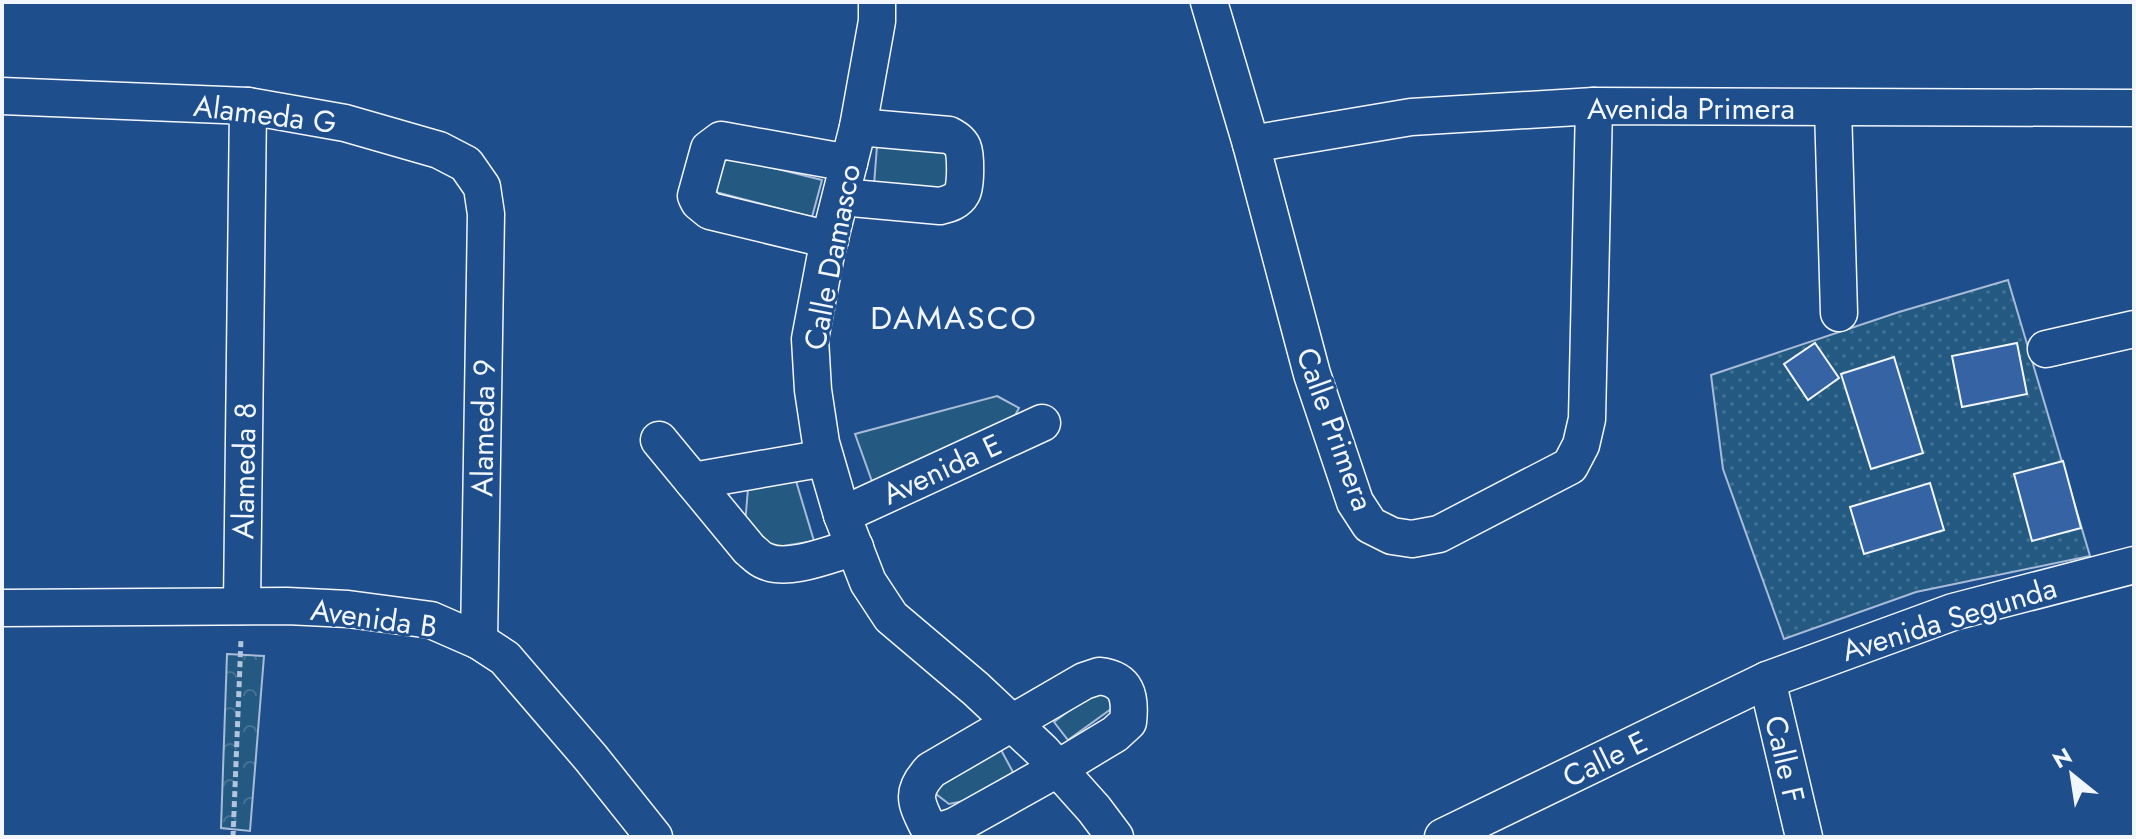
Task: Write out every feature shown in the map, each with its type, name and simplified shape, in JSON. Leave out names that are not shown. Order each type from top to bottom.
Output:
[{"type":"street","name":"Calle Damasco","points":[[877,2],[877,21],[858,127],[810,339],[813,390],[825,458],[868,582],[891,617],[1012,723],[1094,809],[1115,837]]},
{"type":"street","name":"Calle Primera","points":[[1209,2],[1251,144],[1312,374],[1355,502],[1370,525],[1392,536],[1412,539],[1439,534],[1570,466],[1581,445],[1587,419],[1594,106]]},
{"type":"street","name":"Alameda G","points":[[2,96],[248,106],[345,123],[439,150],[466,164],[482,187],[486,214]]},
{"type":"street","name":"Alameda 8","points":[[242,606],[248,106]]},
{"type":"street","name":"Avenida Primera","points":[[1251,144],[1411,117],[1594,106],[2134,108]]},
{"type":"street","points":[[1833,108],[1839,313]]},
{"type":"street","points":[[830,240],[710,211],[696,196],[709,149],[721,140],[845,180],[940,206],[962,195],[964,149],[958,140],[949,135],[858,127]]},
{"type":"street","name":"Alameda 9","points":[[479,641],[486,214]]},
{"type":"street","points":[[2046,349],[2134,329]]},
{"type":"street","name":"Avenida E","points":[[659,440],[749,549],[763,561],[792,565],[1042,423]]},
{"type":"street","points":[[693,481],[825,458]]},
{"type":"street","name":"Avenida Segunda","points":[[1767,680],[1953,612],[2134,565]]},
{"type":"street","name":"Avenida B","points":[[2,608],[242,606],[348,609],[431,620],[479,641],[505,658],[654,837]]},
{"type":"street","points":[[1099,676],[1120,682],[1130,707],[1128,722],[1115,734],[1057,769],[955,826],[940,831],[927,825],[916,798],[920,782],[931,770],[1012,723],[1084,681],[1099,676]]},
{"type":"street","name":"Calle E","points":[[1443,837],[1767,680]]},
{"type":"street","name":"Calle F","points":[[1767,680],[1804,837]]},
{"type":"path","points":[[233,837],[242,606]]},
{"type":"green space","points":[[877,146],[950,150],[947,189],[874,185]]},
{"type":"green space","points":[[721,155],[822,180],[812,217],[712,191]]},
{"type":"green space","points":[[2008,280],[2090,556],[1916,592],[1784,639],[1723,469],[1711,375],[1899,312]]},
{"type":"green space","points":[[997,396],[1019,408],[1008,429],[874,487],[855,434]]},
{"type":"green space","points":[[796,481],[814,541],[771,548],[745,524],[748,489]]},
{"type":"green space","points":[[227,654],[264,656],[250,831],[221,828]]},
{"type":"green space","points":[[1099,688],[1109,692],[1111,709],[1068,740],[1054,722]]},
{"type":"green space","points":[[1000,748],[1014,774],[964,801],[949,804],[936,794],[938,783]]},
{"type":"building","points":[[1815,343],[1839,378],[1808,400],[1784,364]]},
{"type":"building","points":[[2017,343],[2027,394],[1962,407],[1952,356]]},
{"type":"building","points":[[1894,357],[1923,453],[1871,469],[1841,374]]},
{"type":"building","points":[[2063,461],[2081,528],[2032,541],[2014,474]]},
{"type":"building","points":[[1930,483],[1944,530],[1864,554],[1850,507]]},
{"type":"district","name":"DAMASCO","points":[[954,318]]}]
